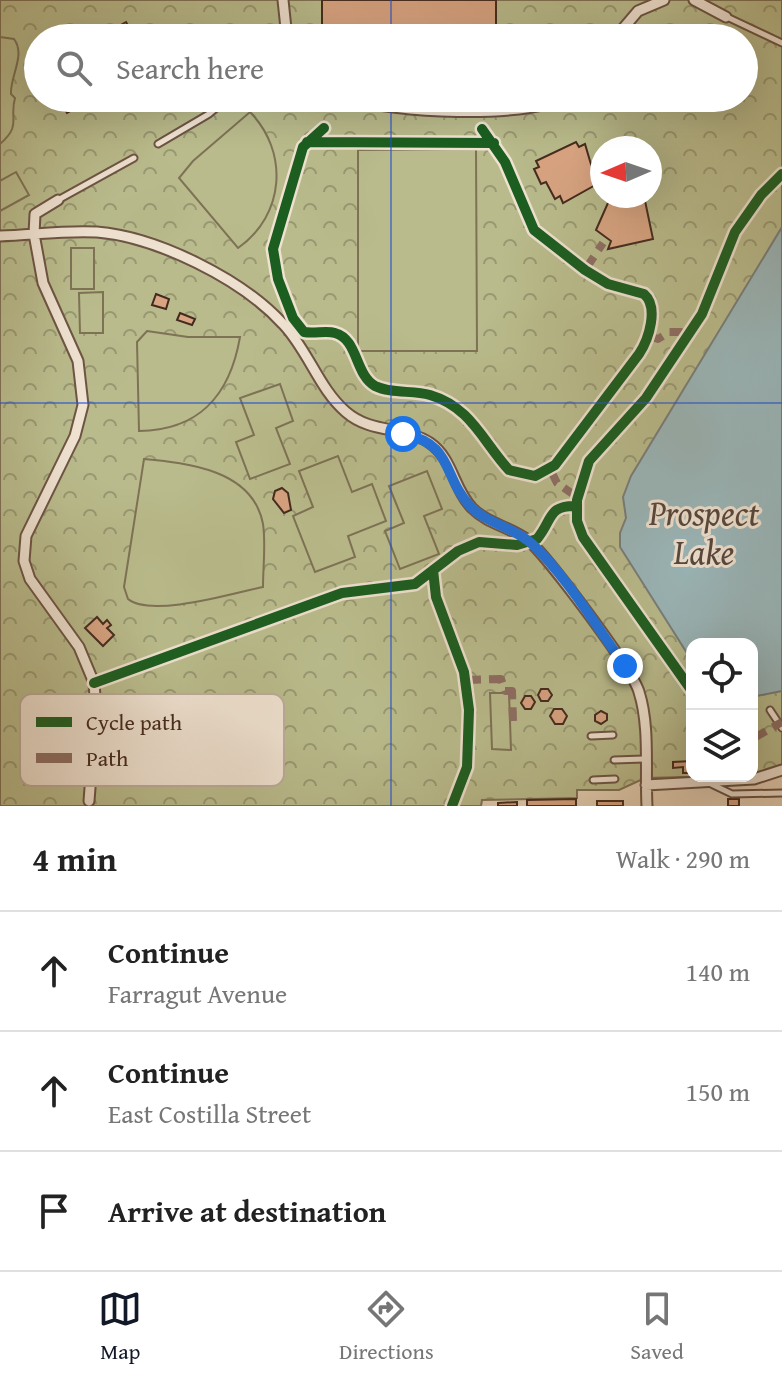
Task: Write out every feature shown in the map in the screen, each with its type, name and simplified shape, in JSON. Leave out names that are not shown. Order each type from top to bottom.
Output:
[{"type":"street","points":[[283,0],[286,24]]},
{"type":"street","points":[[627,24],[638,11],[664,0]]},
{"type":"street","points":[[694,0],[726,17]]},
{"type":"street","points":[[58,200],[35,214],[34,234],[47,294],[78,361],[83,405],[75,436],[26,536],[24,561],[30,579],[79,647],[94,683],[95,694]]},
{"type":"street","points":[[0,236],[115,234],[176,255],[237,286],[282,323],[345,412],[373,427],[427,441],[446,460],[459,491],[472,507],[520,535],[542,554],[632,676],[641,702],[647,806]]},
{"type":"street","points":[[758,778],[782,770]]},
{"type":"street","points":[[646,785],[690,782]]},
{"type":"lane","points":[[726,17],[742,24]]},
{"type":"lane","points":[[758,31],[782,43]]},
{"type":"lane","points":[[158,144],[210,112]]},
{"type":"lane","points":[[58,200],[134,158]]},
{"type":"lane","points":[[770,710],[782,728]]},
{"type":"lane","points":[[591,736],[613,735]]},
{"type":"lane","points":[[614,760],[644,759]]},
{"type":"lane","points":[[593,780],[615,779]]},
{"type":"lane","points":[[707,782],[732,794],[782,793]]},
{"type":"green space","points":[[0,0],[782,0],[782,766],[758,773],[758,638],[686,638],[686,777],[645,778],[619,790],[577,790],[577,798],[482,800],[481,806],[0,806]]},
{"type":"green space","points":[[0,37],[14,39],[18,59],[11,87],[15,98],[13,127],[0,144]]},
{"type":"green space","points":[[250,112],[271,145],[276,164],[276,183],[273,201],[265,218],[254,234],[238,248],[179,178],[193,161]]},
{"type":"green space","points":[[476,149],[477,351],[358,351],[358,150]]},
{"type":"green space","points":[[16,172],[29,195],[0,211],[0,181]]},
{"type":"green space","points":[[71,248],[94,248],[94,289],[71,289]]},
{"type":"green space","points":[[103,292],[103,333],[80,333],[79,293]]},
{"type":"green space","points":[[147,331],[188,337],[240,337],[229,376],[209,405],[179,424],[139,431],[137,342]]},
{"type":"green space","points":[[280,384],[293,421],[276,428],[290,464],[250,479],[236,442],[254,435],[240,398]]},
{"type":"green space","points":[[338,456],[352,492],[372,484],[386,521],[348,536],[355,557],[315,572],[293,516],[313,507],[299,471]]},
{"type":"green space","points":[[144,459],[198,467],[233,481],[246,492],[257,506],[263,524],[263,587],[173,605],[139,604],[128,599],[124,587]]},
{"type":"green space","points":[[427,471],[442,509],[424,516],[439,554],[400,569],[385,531],[404,523],[389,486]]},
{"type":"green space","points":[[490,693],[509,693],[511,750],[492,749]]},
{"type":"water","name":"Prospect Lake","points":[[782,227],[782,691],[758,696],[758,638],[686,638],[686,652],[620,547],[620,533],[626,518],[623,497],[631,476]]},
{"type":"building","points":[[322,0],[496,0],[496,24],[322,24]]},
{"type":"building","points":[[576,142],[579,147],[585,144],[590,161],[590,188],[563,203],[560,196],[555,199],[546,182],[541,184],[534,169],[539,167],[536,161]]},
{"type":"building","points":[[606,208],[647,208],[653,239],[608,249],[611,241],[596,230]]},
{"type":"building","points":[[156,294],[169,299],[166,309],[152,305]]},
{"type":"building","points":[[180,313],[195,319],[192,325],[177,320]]},
{"type":"building","points":[[282,488],[288,493],[291,510],[284,513],[273,499],[275,491]]},
{"type":"building","points":[[97,617],[103,624],[107,620],[111,625],[107,628],[114,635],[103,646],[85,628]]},
{"type":"building","points":[[541,689],[548,689],[552,695],[548,701],[541,701],[538,695]]},
{"type":"building","points":[[525,696],[531,696],[535,702],[531,709],[525,709],[521,703]]},
{"type":"building","points":[[554,709],[562,709],[567,716],[563,724],[555,724],[550,716]]},
{"type":"building","points":[[601,711],[607,714],[607,720],[601,724],[595,721],[595,715]]},
{"type":"building","points":[[686,761],[686,773],[683,773],[683,767],[673,768],[673,762]]},
{"type":"building","points":[[576,799],[576,806],[527,806],[527,800]]},
{"type":"building","points":[[728,799],[739,799],[739,806],[728,806]]},
{"type":"building","points":[[597,801],[623,801],[623,806],[597,806]]},
{"type":"building","points":[[517,802],[517,806],[498,806],[498,803]]},
{"type":"marked path","points":[[585,270],[603,243]]},
{"type":"marked path","points":[[648,336],[658,339],[669,332],[681,332],[687,336]]},
{"type":"marked path","points":[[550,469],[557,483],[577,497]]},
{"type":"marked path","points":[[465,680],[501,679],[505,691],[512,691],[513,721]]},
{"type":"marked path","points":[[758,736],[782,722]]},
{"type":"cycle path","points":[[324,128],[303,147],[273,249],[278,279],[293,318],[304,332],[332,332],[343,337],[368,381],[375,386],[430,395],[456,408],[475,426],[509,470],[535,476],[555,465],[639,354],[649,332],[651,307],[644,294],[608,284],[534,230],[505,162],[482,129]]},
{"type":"cycle path","points":[[307,142],[494,143]]},
{"type":"cycle path","points":[[686,683],[583,537],[577,521],[577,500],[589,461],[646,398],[702,314],[735,232],[761,195],[782,174]]},
{"type":"cycle path","points":[[94,683],[342,593],[415,584],[458,551],[479,542],[517,545],[537,539],[555,511],[577,506]]},
{"type":"cycle path","points":[[433,570],[436,597],[464,672],[469,710],[467,767],[452,806]]},
{"type":"route","points":[[403,434],[427,441],[439,452],[446,460],[459,491],[479,514],[535,546],[625,666]]}]
